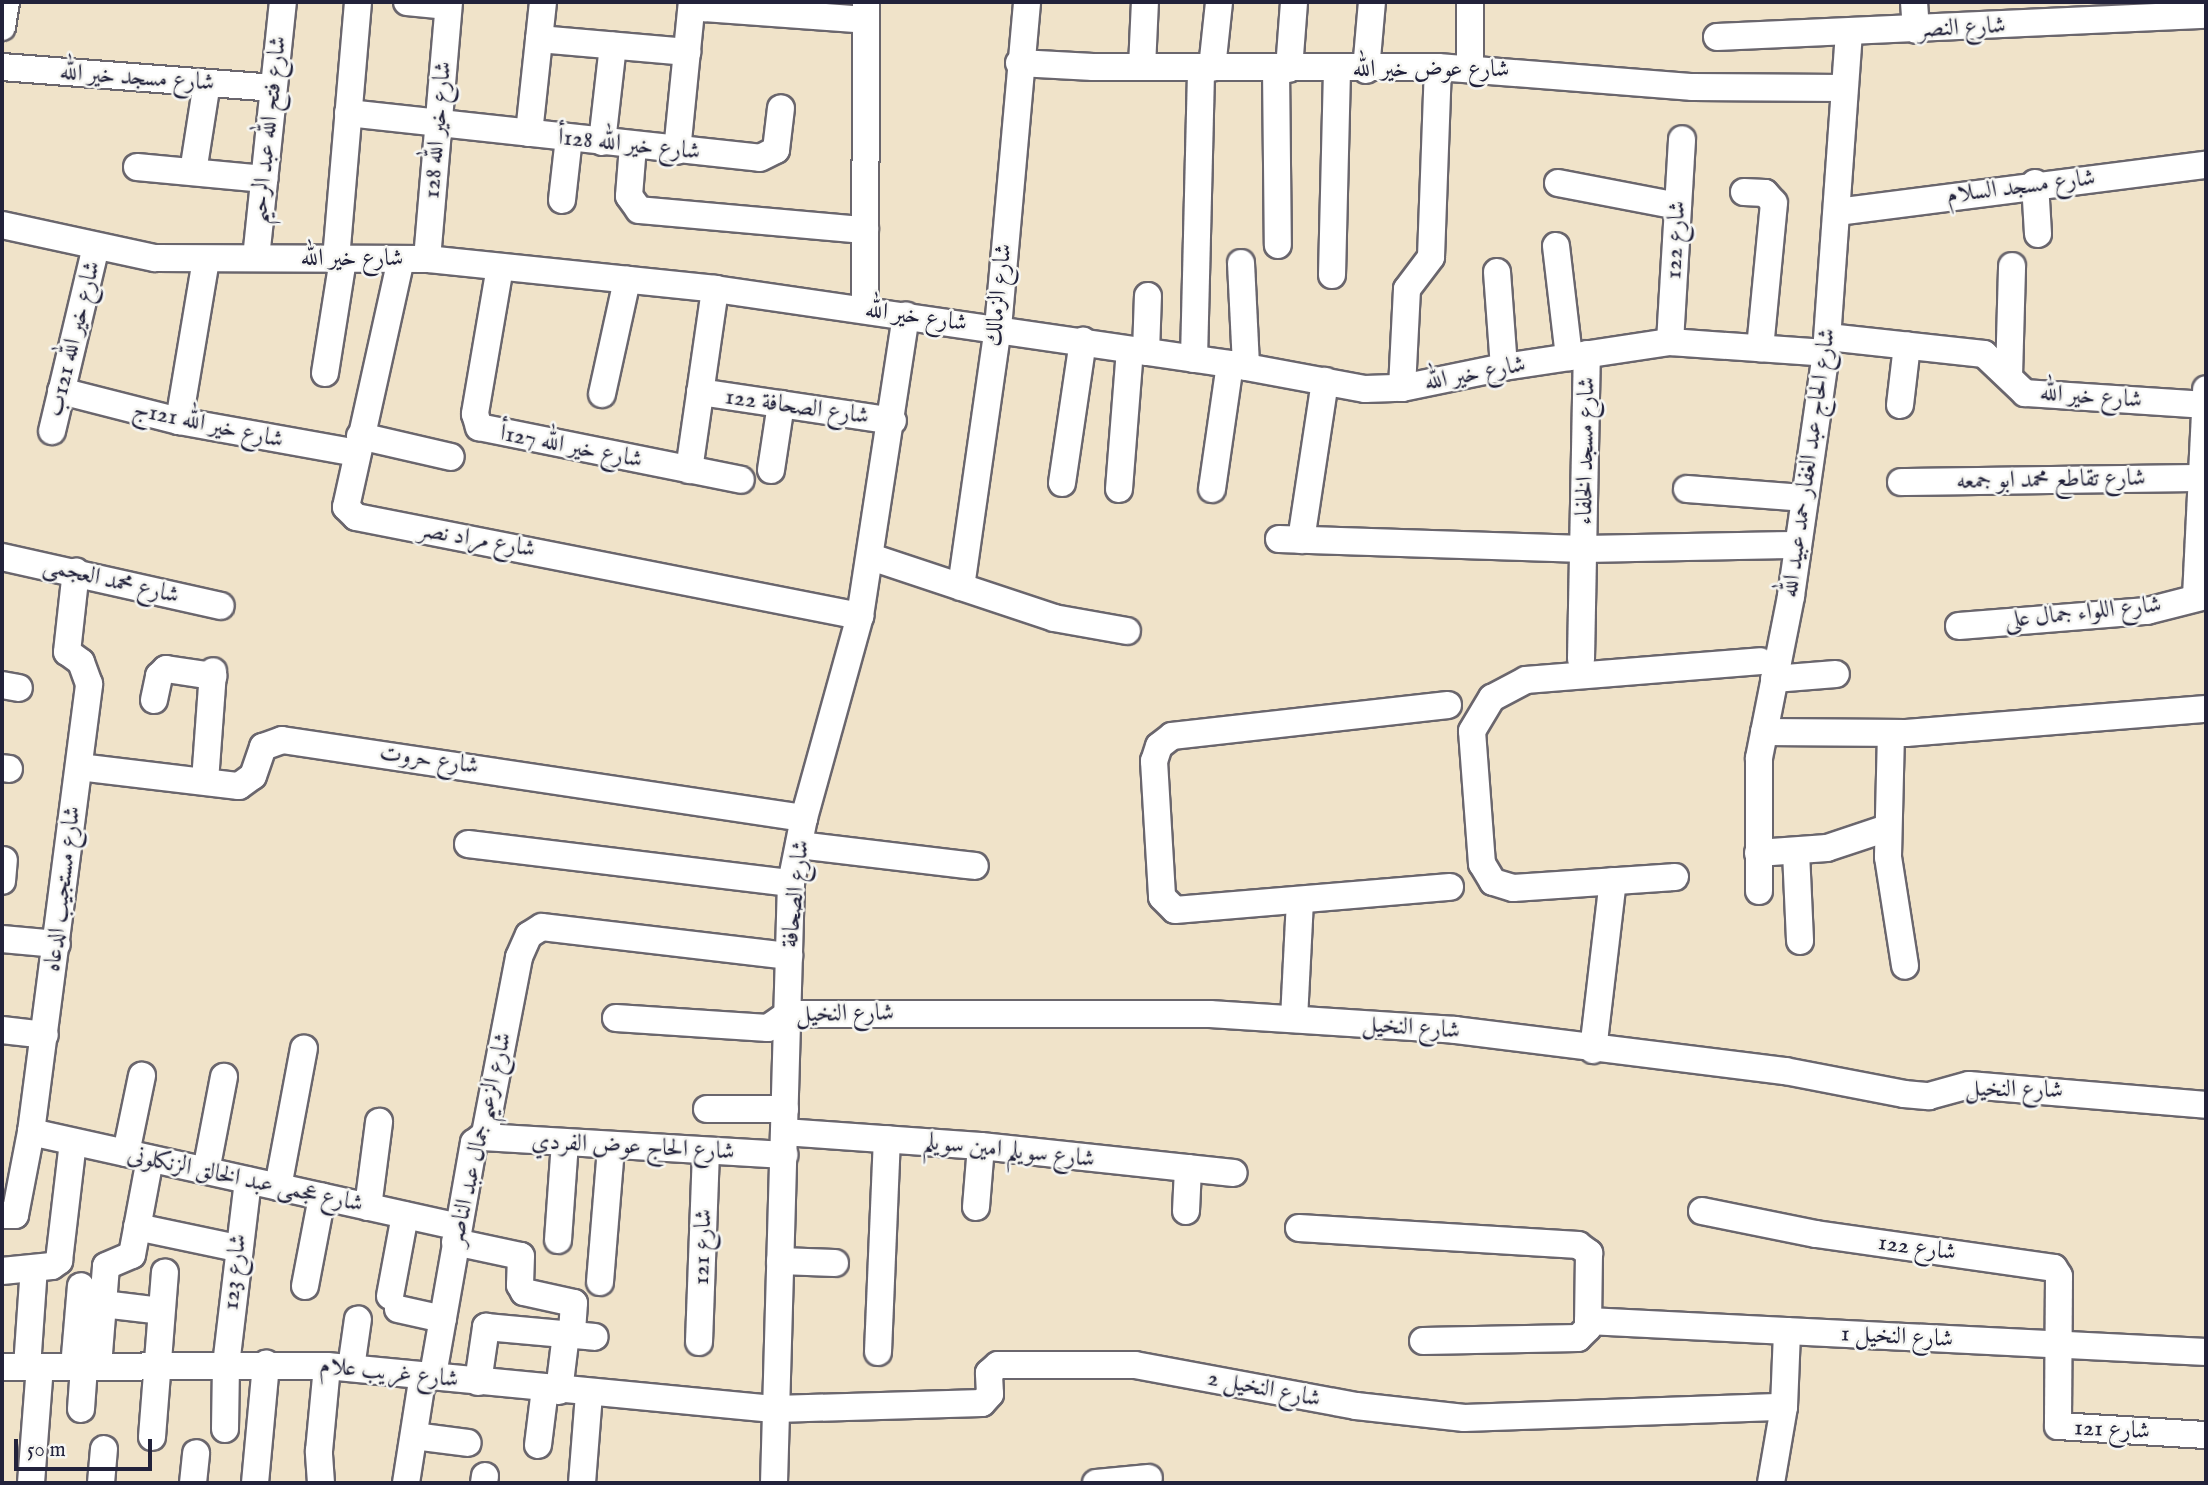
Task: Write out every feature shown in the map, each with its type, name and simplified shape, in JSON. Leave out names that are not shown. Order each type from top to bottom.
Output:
[{"type":"street","points":[[2,27],[6,2]]},
{"type":"street","name":"شارع فتح الله عبد الرحيم","points":[[256,258],[283,2]]},
{"type":"street","points":[[325,373],[339,259],[358,2]]},
{"type":"street","points":[[407,2],[449,4]]},
{"type":"street","points":[[529,133],[542,2]]},
{"type":"street","points":[[677,150],[693,2],[704,8],[866,11],[865,309]]},
{"type":"street","name":"شارع الزمالك","points":[[961,587],[998,328],[1019,63],[1027,2]]},
{"type":"street","points":[[1142,67],[1145,2]]},
{"type":"street","points":[[1194,359],[1207,67],[1219,2]]},
{"type":"street","points":[[1278,245],[1282,69],[1294,2]]},
{"type":"street","points":[[1366,70],[1372,2]]},
{"type":"street","points":[[1470,2],[1471,68]]},
{"type":"street","points":[[1914,2],[1916,30]]},
{"type":"street","name":"شارع خير الله 128","points":[[414,259],[439,121],[449,4]]},
{"type":"street","name":"شارع النصر","points":[[1717,37],[1849,34],[2206,15]]},
{"type":"street","name":"شارع الحاج عبد الغفار حمد عبيد الله","points":[[1759,891],[1757,791],[1764,733],[1767,670],[1797,545],[1827,345],[1837,212],[1842,88],[1849,34]]},
{"type":"street","points":[[539,39],[687,52]]},
{"type":"street","points":[[602,142],[613,46]]},
{"type":"street","name":"شارع عوض خير الله","points":[[1019,63],[1366,70],[1471,68],[1693,87],[1842,88]]},
{"type":"street","name":"شارع مسجد خير الله","points":[[2,67],[273,88]]},
{"type":"street","points":[[1402,388],[1407,289],[1431,257],[1437,67]]},
{"type":"street","points":[[1332,275],[1337,69]]},
{"type":"street","points":[[193,172],[207,83]]},
{"type":"street","name":"شارع خير الله 128أ","points":[[348,113],[439,121],[633,146],[769,157],[777,146],[781,108]]},
{"type":"street","points":[[562,201],[569,138]]},
{"type":"street","name":"شارع 122","points":[[1670,342],[1682,139]]},
{"type":"street","points":[[633,146],[629,196],[639,210],[865,230]]},
{"type":"street","name":"شارع مسجد السلام","points":[[1837,212],[2035,183],[2206,165]]},
{"type":"street","points":[[137,167],[264,178]]},
{"type":"street","points":[[1558,183],[1678,206]]},
{"type":"street","points":[[2035,183],[2038,234]]},
{"type":"street","points":[[1744,192],[1765,193],[1774,203],[1760,348]]},
{"type":"street","name":"شارع خير الله","points":[[4,234],[155,258],[414,259],[715,289],[1083,341],[1238,365],[1365,389],[1402,388],[1504,367],[1670,342],[1760,348],[1907,345],[1984,354],[2025,393],[2206,396]]},
{"type":"street","name":"شارع خير الله 121ب","points":[[52,431],[96,247]]},
{"type":"street","name":"شارع مسجد الخلفاء","points":[[1556,247],[1578,355],[1584,549],[1581,659]]},
{"type":"street","name":"شارع مراد نصر","points":[[414,259],[358,445],[346,507],[364,521],[492,542],[860,616]]},
{"type":"street","points":[[179,421],[205,260]]},
{"type":"street","points":[[1212,489],[1238,365],[1241,263]]},
{"type":"street","points":[[2009,376],[2012,266]]},
{"type":"street","name":"شارع خير الله 127أ","points":[[500,267],[475,414],[479,427],[741,480]]},
{"type":"street","points":[[1497,272],[1504,367]]},
{"type":"street","points":[[603,394],[627,280]]},
{"type":"street","points":[[689,470],[715,289]]},
{"type":"street","points":[[1119,489],[1147,296]]},
{"type":"street","name":"شارع الصحافة","points":[[774,1483],[791,883],[804,818],[860,616],[893,421],[906,315]]},
{"type":"street","points":[[1062,483],[1083,341]]},
{"type":"street","points":[[1900,405],[1907,345]]},
{"type":"street","points":[[1325,381],[1290,540],[1584,549],[1797,545]]},
{"type":"street","name":"شارع خير الله 121ج","points":[[61,391],[179,421],[451,457]]},
{"type":"street","name":"شارع الصحافة 122","points":[[700,392],[893,421]]},
{"type":"street","points":[[2201,597],[2200,478],[2206,396]]},
{"type":"street","points":[[772,470],[781,404]]},
{"type":"street","name":"شارع تقاطع محمد ابو جمعه","points":[[1901,482],[2200,478]]},
{"type":"street","points":[[1687,489],[1803,498]]},
{"type":"street","name":"شارع محمد العجمى","points":[[2,557],[76,570],[221,606]]},
{"type":"street","points":[[871,557],[1054,618],[1127,631]]},
{"type":"street","name":"شارع مستجيب الدعاه","points":[[8,1215],[32,1132],[89,684],[81,662],[67,652],[76,570]]},
{"type":"street","name":"شارع اللواء جمال على","points":[[1959,626],[2147,611],[2201,597]]},
{"type":"street","points":[[154,700],[159,676],[166,669],[213,673],[205,781]]},
{"type":"street","points":[[1675,877],[1513,888],[1493,882],[1486,874],[1473,740],[1480,713],[1500,692],[1526,680],[1767,670],[1836,674]]},
{"type":"street","points":[[1448,705],[1172,736],[1159,746],[1154,761],[1165,903],[1181,910],[1450,887]]},
{"type":"street","points":[[1764,733],[1891,733],[2206,709]]},
{"type":"street","points":[[1891,733],[1887,828],[1905,966]]},
{"type":"street","name":"شارع حروت","points":[[79,767],[243,785],[253,776],[263,747],[282,740],[804,818]]},
{"type":"street","points":[[1758,853],[1827,848],[1887,828]]},
{"type":"street","points":[[468,844],[791,883]]},
{"type":"street","points":[[799,845],[975,866]]},
{"type":"street","points":[[1796,852],[1800,941]]},
{"type":"street","points":[[1593,1050],[1613,881]]},
{"type":"street","points":[[1294,1019],[1300,900]]},
{"type":"street","name":"شارع الزعيم جمال عبد الناصر","points":[[406,1483],[421,1387],[430,1377],[443,1320],[474,1143],[483,1137],[519,957],[529,935],[542,927],[789,956]]},
{"type":"street","points":[[2,939],[57,944]]},
{"type":"street","name":"شارع النخيل","points":[[616,1017],[768,1028],[788,1014],[1210,1014],[1455,1030],[1593,1050],[1785,1071],[1904,1094],[1929,1096],[1969,1085],[2206,1105]]},
{"type":"street","points":[[2,1030],[44,1035]]},
{"type":"street","points":[[278,1187],[304,1048]]},
{"type":"street","points":[[85,1367],[103,1304],[106,1266],[113,1259],[129,1259],[137,1227],[142,1076]]},
{"type":"street","points":[[206,1171],[224,1077]]},
{"type":"street","points":[[707,1109],[784,1132]]},
{"type":"street","points":[[368,1207],[379,1122]]},
{"type":"street","name":"شارع عجمى عبد الخالق الزنكلونى","points":[[32,1132],[405,1215],[521,1256],[520,1285],[524,1292],[574,1303],[578,1335],[552,1390],[538,1445]]},
{"type":"street","name":"شارع الحاج عوض الفردي","points":[[483,1137],[706,1152],[784,1132]]},
{"type":"street","name":"شارع سويلم امين سويلم","points":[[784,1132],[981,1146],[1234,1173]]},
{"type":"street","points":[[878,1352],[887,1139]]},
{"type":"street","points":[[2,1271],[52,1266],[62,1254],[73,1142]]},
{"type":"street","points":[[558,1240],[565,1143]]},
{"type":"street","points":[[976,1207],[981,1146]]},
{"type":"street","points":[[600,1282],[611,1147]]},
{"type":"street","name":"شارع 121","points":[[699,1342],[706,1152]]},
{"type":"street","points":[[1186,1211],[1188,1168]]},
{"type":"street","name":"شارع 123","points":[[225,1429],[226,1365],[237,1248],[248,1180]]},
{"type":"street","points":[[305,1286],[322,1197]]},
{"type":"street","name":"شارع 122","points":[[1702,1211],[1816,1234],[2054,1268],[2059,1276],[2059,1345]]},
{"type":"street","points":[[405,1215],[394,1303],[443,1320]]},
{"type":"street","points":[[137,1227],[237,1248]]},
{"type":"street","points":[[1300,1227],[1578,1245],[1591,1258],[1586,1332],[1574,1339],[1423,1341]]},
{"type":"street","points":[[780,1261],[835,1263]]},
{"type":"street","points":[[31,1483],[23,1367],[34,1268]]},
{"type":"street","points":[[152,1437],[155,1366],[165,1273]]},
{"type":"street","points":[[81,1286],[85,1367],[81,1409]]},
{"type":"street","points":[[103,1304],[160,1311]]},
{"type":"street","points":[[321,1483],[318,1451],[339,1367],[358,1319]]},
{"type":"street","name":"شارع النخيل 1","points":[[1588,1321],[2206,1352]]},
{"type":"street","points":[[478,1382],[486,1327],[578,1335]]},
{"type":"street","points":[[1771,1483],[1784,1407],[1787,1331]]},
{"type":"street","name":"شارع 121","points":[[2059,1345],[2058,1426],[2206,1435]]},
{"type":"street","points":[[255,1483],[266,1364]]},
{"type":"street","name":"شارع غريب علام","points":[[23,1367],[266,1364],[339,1367],[589,1394],[776,1409]]},
{"type":"street","name":"شارع النخيل 2","points":[[776,1409],[982,1404],[990,1394],[989,1373],[998,1365],[1135,1365],[1356,1406],[1464,1418],[1784,1407]]},
{"type":"street","points":[[582,1483],[589,1394]]},
{"type":"street","points":[[414,1436],[468,1443]]},
{"type":"street","points":[[101,1483],[104,1449]]},
{"type":"street","points":[[193,1483],[196,1453]]},
{"type":"street","points":[[1097,1483],[1149,1478]]}]
